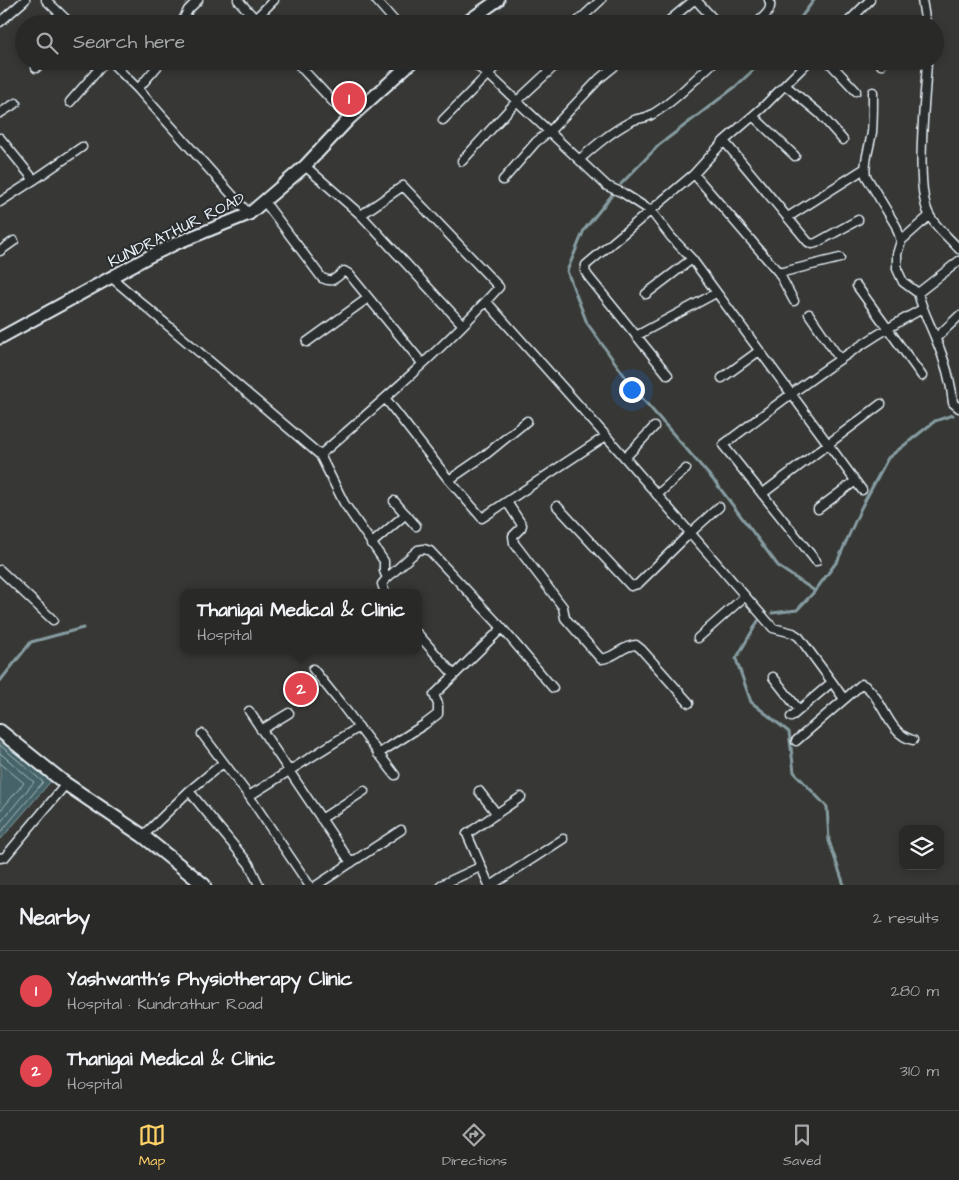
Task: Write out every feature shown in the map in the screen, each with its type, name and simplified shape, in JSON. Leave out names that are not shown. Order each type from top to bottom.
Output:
[{"type":"main road","points":[[0,731],[66,784],[143,836],[204,885]]},
{"type":"street","points":[[0,22],[25,0]]},
{"type":"street","points":[[46,0],[61,15]]},
{"type":"street","points":[[186,15],[198,0]]},
{"type":"street","points":[[238,0],[252,15]]},
{"type":"street","points":[[263,15],[274,0]]},
{"type":"street","points":[[376,0],[389,15]]},
{"type":"street","points":[[477,15],[498,0]]},
{"type":"street","points":[[585,15],[601,0]]},
{"type":"street","points":[[676,15],[695,0],[709,15]]},
{"type":"street","points":[[764,15],[770,9],[771,4],[769,0]]},
{"type":"street","points":[[856,14],[870,0]]},
{"type":"street","points":[[922,0],[924,15]]},
{"type":"street","points":[[70,102],[100,70]]},
{"type":"street","points":[[118,70],[138,89],[249,214]]},
{"type":"street","points":[[138,89],[154,70]]},
{"type":"street","points":[[303,70],[349,120]]},
{"type":"street","name":"KUNDRATHUR ROAD","points":[[0,338],[177,243],[249,214],[305,166],[349,120],[403,70]]},
{"type":"street","points":[[482,70],[607,186],[622,193],[651,212],[671,237],[692,258],[854,482],[862,490]]},
{"type":"street","points":[[443,120],[492,70]]},
{"type":"street","points":[[462,161],[516,102],[550,70]]},
{"type":"street","points":[[503,180],[536,142],[550,131],[610,70]]},
{"type":"street","points":[[580,159],[599,141],[613,132],[632,120],[648,116],[704,70]]},
{"type":"street","points":[[668,375],[585,271],[586,265],[694,174],[724,141],[800,70]]},
{"type":"street","points":[[836,70],[856,91]]},
{"type":"street","points":[[926,70],[921,166],[922,191],[929,216],[959,249]]},
{"type":"street","points":[[785,86],[820,114],[843,140]]},
{"type":"street","points":[[873,92],[872,132],[868,158],[864,169],[870,185],[896,226],[901,241]]},
{"type":"street","points":[[0,113],[16,103]]},
{"type":"street","points":[[753,116],[795,156]]},
{"type":"street","points":[[0,138],[34,180]]},
{"type":"street","points":[[724,141],[808,242],[812,244],[858,220]]},
{"type":"street","points":[[0,202],[82,147]]},
{"type":"street","points":[[305,166],[361,215],[463,325]]},
{"type":"street","points":[[788,217],[864,169]]},
{"type":"street","points":[[694,174],[779,273],[794,301]]},
{"type":"street","points":[[320,455],[385,398],[463,325],[499,287],[403,186],[361,215]]},
{"type":"street","points":[[264,201],[322,278],[328,281],[334,280],[344,271],[349,274],[422,363]]},
{"type":"street","points":[[929,216],[901,241],[897,254],[897,269],[903,282],[918,293],[922,309],[936,338],[951,383],[953,402],[959,408]]},
{"type":"street","points":[[0,251],[14,241]]},
{"type":"street","points":[[646,294],[692,258]]},
{"type":"street","points":[[779,273],[840,258]]},
{"type":"street","points":[[918,293],[959,261]]},
{"type":"street","points":[[112,278],[320,455],[344,503],[384,560],[384,571],[387,578]]},
{"type":"street","points":[[857,286],[922,376]]},
{"type":"street","points":[[636,336],[716,293]]},
{"type":"street","points":[[307,342],[368,298]]},
{"type":"street","points":[[486,302],[658,495],[744,597],[773,628],[794,633],[800,638],[844,698]]},
{"type":"street","points":[[816,561],[723,445],[839,358],[888,327],[922,309]]},
{"type":"street","points":[[809,314],[839,358]]},
{"type":"street","points":[[936,338],[959,316]]},
{"type":"street","points":[[722,378],[759,351]]},
{"type":"street","points":[[385,398],[449,480],[482,518],[606,436]]},
{"type":"street","points":[[762,494],[881,404]]},
{"type":"street","points":[[449,480],[484,456],[526,421]]},
{"type":"street","points":[[625,458],[654,427]]},
{"type":"street","points":[[658,495],[686,469]]},
{"type":"street","points":[[818,509],[854,482]]},
{"type":"street","points":[[394,501],[416,526]]},
{"type":"street","points":[[507,502],[522,525],[513,536],[514,543],[562,607],[565,618],[601,659],[610,657],[627,647],[636,646],[641,649],[689,703]]},
{"type":"street","points":[[556,506],[631,586],[638,584],[719,507]]},
{"type":"street","points":[[371,544],[406,514]]},
{"type":"street","points":[[384,589],[382,584],[387,578],[418,550],[430,551],[502,628],[553,688]]},
{"type":"street","points":[[0,570],[53,620]]},
{"type":"street","points":[[698,638],[744,597]]},
{"type":"street","points":[[378,754],[438,714],[438,704],[434,695],[502,628]]},
{"type":"street","points":[[422,639],[454,675]]},
{"type":"street","points":[[313,670],[395,775]]},
{"type":"street","points":[[773,677],[799,710]]},
{"type":"street","points":[[791,717],[832,682]]},
{"type":"street","points":[[796,741],[862,684],[867,687],[896,729],[913,740]]},
{"type":"street","points":[[249,711],[351,862]]},
{"type":"street","points":[[261,730],[289,712]]},
{"type":"street","points":[[249,796],[359,727]]},
{"type":"street","points":[[202,734],[249,796],[309,885]]},
{"type":"street","points":[[143,836],[189,791],[223,763]]},
{"type":"street","points":[[0,858],[5,857],[66,784]]},
{"type":"street","points":[[189,791],[249,864],[259,885]]},
{"type":"street","points":[[321,819],[364,791]]},
{"type":"street","points":[[479,792],[497,814]]},
{"type":"street","points":[[522,797],[467,834],[480,868],[491,885],[563,838]]},
{"type":"street","points":[[317,885],[401,830]]},
{"type":"street","points":[[441,885],[480,868]]},
{"type":"water","points":[[0,739],[51,781],[1,839],[0,838]]},
{"type":"waterway","points":[[803,15],[814,0]]},
{"type":"waterway","points":[[621,184],[659,145],[735,87],[753,70]]},
{"type":"waterway","points":[[612,195],[584,230],[567,271],[587,323],[634,389],[716,483],[779,567],[815,591],[797,610],[772,613]]},
{"type":"waterway","points":[[815,591],[838,560],[861,508],[888,458],[935,421],[953,415]]},
{"type":"waterway","points":[[758,621],[736,659],[751,702],[789,732],[794,772],[827,807],[829,841],[844,885]]},
{"type":"waterway","points":[[0,681],[31,642],[83,628]]},
{"type":"place","name":"Yashwanth's Physiotherapy Clinic","points":[[349,99]]},
{"type":"place","name":"Thanigai Medical & Clinic","points":[[301,689]]}]
